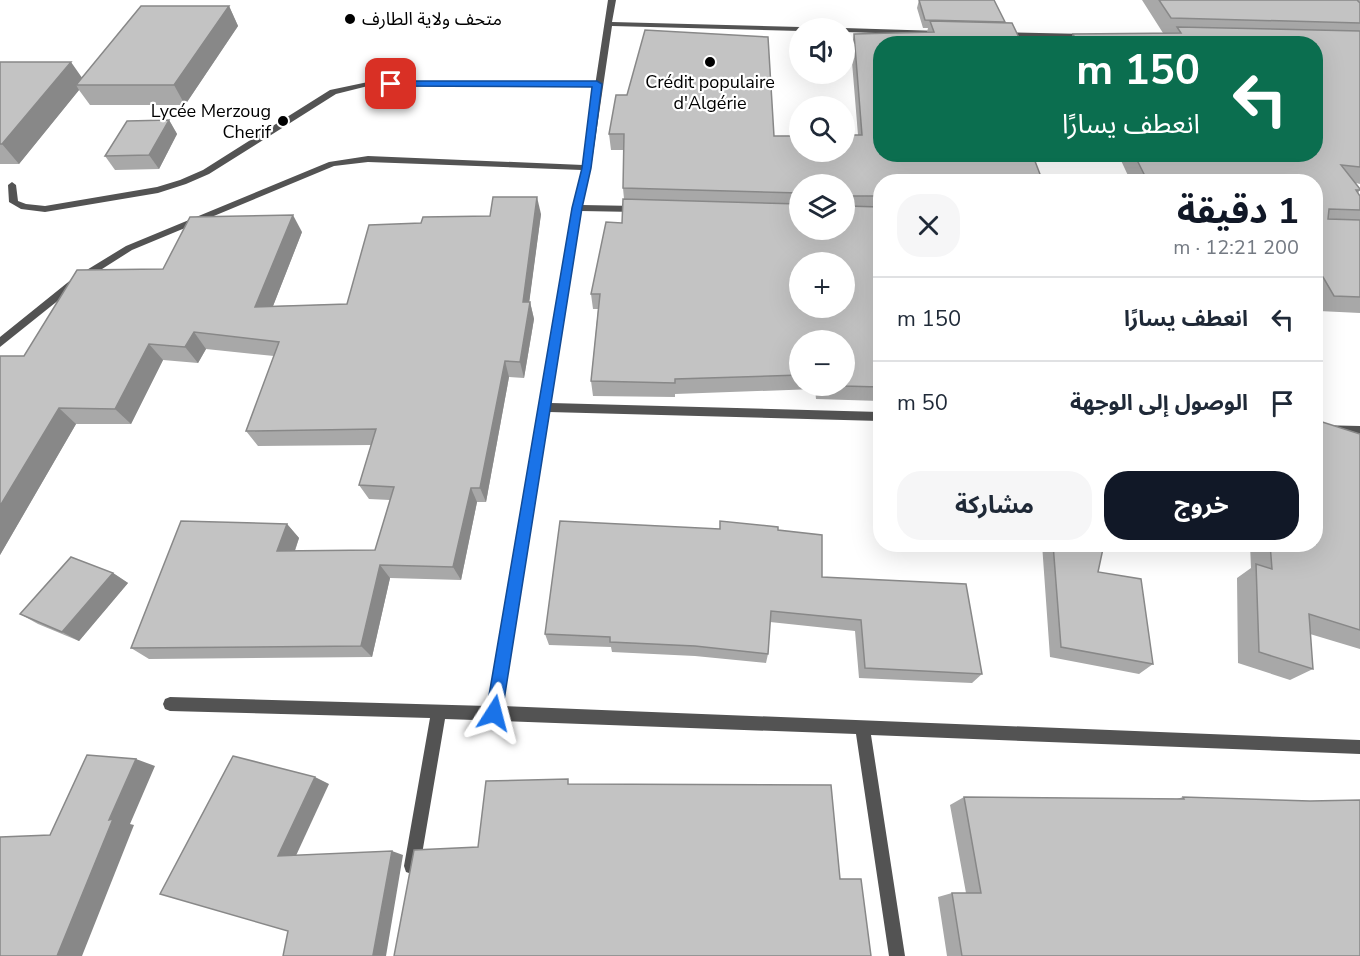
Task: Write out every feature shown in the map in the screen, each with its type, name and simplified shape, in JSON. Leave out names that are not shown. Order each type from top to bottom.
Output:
[{"type":"street","points":[[494,713],[612,0]]},
{"type":"street","points":[[607,24],[789,29]]},
{"type":"street","points":[[855,30],[952,33]]},
{"type":"street","points":[[988,34],[1060,36]]},
{"type":"street","points":[[12,185],[14,202],[24,207],[45,209],[158,190],[206,172],[333,92],[351,86],[368,84],[597,84]]},
{"type":"street","points":[[0,343],[76,281],[129,248],[332,164],[368,159],[586,168]]},
{"type":"street","points":[[577,208],[647,210]]},
{"type":"street","points":[[545,407],[873,417]]},
{"type":"street","points":[[1323,430],[1360,431]]},
{"type":"street","points":[[170,704],[439,711],[1360,747]]},
{"type":"street","points":[[409,886],[439,711]]},
{"type":"street","points":[[862,727],[897,956]]},
{"type":"building","points":[[919,0],[994,0],[1005,22],[925,20]]},
{"type":"building","points":[[1159,0],[1357,0],[1360,3],[1360,23],[1171,18]]},
{"type":"building","points":[[141,6],[229,6],[174,85],[76,85]]},
{"type":"building","points":[[930,21],[1012,23],[1018,36],[873,36],[873,162],[1035,162],[1040,174],[873,174],[873,196],[855,196],[855,174],[789,174],[789,193],[623,188],[624,134],[609,134],[616,95],[627,95],[645,30],[768,37],[774,136],[789,136],[789,162],[855,162],[855,135],[862,135],[855,34],[934,32]]},
{"type":"building","points":[[1177,27],[1360,31],[1360,167],[1341,165],[1360,189],[1356,190],[1360,196],[1360,210],[1329,209],[1328,219],[1360,220],[1360,297],[1334,296],[1323,277],[1323,174],[1144,174],[1138,162],[1323,162],[1323,36],[1074,36],[1073,34],[1181,33]]},
{"type":"building","points":[[0,62],[71,62],[2,144],[0,144]]},
{"type":"building","points":[[169,120],[149,155],[105,156],[127,121]]},
{"type":"building","points":[[493,197],[537,197],[523,302],[530,302],[520,362],[505,361],[480,488],[471,488],[453,567],[380,565],[361,646],[131,648],[181,521],[287,524],[277,551],[375,550],[394,487],[359,485],[376,429],[246,431],[279,342],[194,332],[185,347],[149,344],[115,409],[59,408],[0,506],[0,356],[24,356],[77,270],[163,269],[190,217],[293,215],[255,307],[347,304],[369,225],[421,223],[423,217],[490,216]]},
{"type":"building","points":[[623,199],[789,204],[789,240],[855,240],[855,206],[873,207],[873,387],[855,386],[855,330],[789,330],[789,375],[675,379],[675,383],[591,381],[600,294],[591,294],[606,222],[622,223]]},
{"type":"building","points":[[1323,422],[1360,434],[1360,630],[1309,614],[1313,669],[1259,652],[1256,564],[1272,569],[1271,552],[1323,552]]},
{"type":"building","points":[[560,521],[720,529],[720,521],[778,527],[778,530],[822,535],[822,577],[966,584],[982,674],[865,668],[861,620],[771,611],[768,654],[695,646],[610,642],[610,637],[545,634]]},
{"type":"building","points":[[1054,552],[1102,552],[1098,572],[1141,579],[1153,664],[1061,647]]},
{"type":"building","points":[[71,557],[113,573],[62,632],[20,614]]},
{"type":"building","points":[[87,755],[136,759],[109,820],[113,819],[57,956],[0,956],[0,837],[50,835]]},
{"type":"building","points":[[233,756],[315,777],[278,856],[392,851],[374,956],[283,956],[288,931],[160,894]]},
{"type":"building","points":[[568,779],[568,784],[831,785],[840,879],[861,879],[871,956],[394,956],[414,850],[478,847],[486,781]]},
{"type":"building","points":[[964,797],[1360,800],[1360,956],[962,956],[952,893],[981,893]]},
{"type":"place","name":"متحف ولاية الطارف","points":[[350,19]]},
{"type":"place","name":"Crédit populaire d'Algérie","points":[[710,62]]},
{"type":"place","name":"Lycée Merzoug Cherif","points":[[283,121]]},
{"type":"route","points":[[391,84],[597,84],[586,168],[577,208],[494,713]]}]
